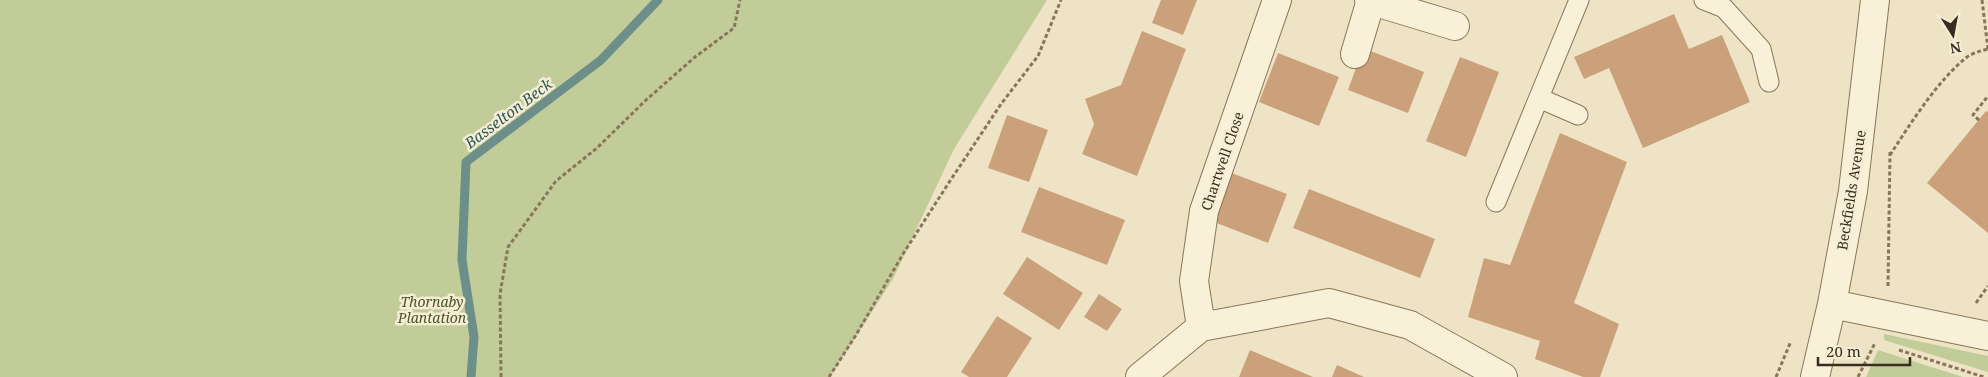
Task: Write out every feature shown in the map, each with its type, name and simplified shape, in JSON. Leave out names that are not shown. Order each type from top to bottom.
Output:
[{"type":"street","name":"Chartwell Close","points":[[1201,327],[1194,281],[1204,211],[1277,0]]},
{"type":"street","points":[[1355,54],[1370,0],[1455,26]]},
{"type":"street","name":"Beckfields Avenue","points":[[1816,377],[1853,191],[1875,0]]},
{"type":"street","points":[[1140,377],[1201,327],[1329,303],[1410,325],[1503,377]]},
{"type":"street","points":[[1832,304],[1988,336]]},
{"type":"lane","points":[[1496,202],[1579,0]]},
{"type":"lane","points":[[1704,0],[1724,8],[1761,49],[1769,82]]},
{"type":"lane","points":[[1539,98],[1578,115]]},
{"type":"path","points":[[501,377],[500,294],[508,247],[556,180],[597,148],[646,100],[695,57],[734,28],[740,0]]},
{"type":"path","points":[[829,377],[903,254],[948,184],[1001,104],[1038,56],[1061,0]]},
{"type":"path","points":[[1890,156],[1914,120],[1956,68],[1968,56],[1988,49],[1982,0]]},
{"type":"path","points":[[1979,120],[1973,115],[1988,96]]},
{"type":"path","points":[[1858,377],[1875,343],[1886,314],[1890,148]]},
{"type":"path","points":[[1888,283],[1897,285]]},
{"type":"path","points":[[1969,301],[1978,303],[1988,286]]},
{"type":"path","points":[[1776,377],[1793,336]]},
{"type":"path","points":[[1875,343],[1884,346]]},
{"type":"path","points":[[1893,348],[1984,377]]},
{"type":"green space","name":"Thornaby Plantation","points":[[0,0],[1047,0],[954,149],[893,279],[830,377],[0,377]]},
{"type":"green space","points":[[1884,334],[1988,356],[1988,372],[1884,340]]},
{"type":"green space","points":[[1878,350],[1963,377],[1866,377]]},
{"type":"building","points":[[1161,0],[1197,0],[1183,35],[1152,23]]},
{"type":"building","points":[[1674,14],[1689,49],[1722,35],[1750,102],[1643,148],[1609,68],[1584,79],[1574,57]]},
{"type":"building","points":[[1142,31],[1186,49],[1137,176],[1082,154],[1094,124],[1085,99],[1121,85]]},
{"type":"building","points":[[1363,48],[1424,72],[1408,113],[1348,90]]},
{"type":"building","points":[[1278,53],[1339,77],[1319,126],[1259,102]]},
{"type":"building","points":[[1460,57],[1499,72],[1466,157],[1426,141]]},
{"type":"building","points":[[1986,111],[1988,112],[1988,233],[1927,183]]},
{"type":"building","points":[[1007,115],[1048,130],[1029,182],[988,168]]},
{"type":"building","points":[[1560,133],[1627,162],[1574,303],[1619,324],[1600,377],[1583,377],[1535,359],[1540,341],[1468,317],[1484,258],[1510,265]]},
{"type":"building","points":[[1229,172],[1287,194],[1268,243],[1209,220]]},
{"type":"building","points":[[1039,187],[1125,220],[1107,265],[1021,232]]},
{"type":"building","points":[[1309,189],[1435,239],[1420,278],[1293,228]]},
{"type":"building","points":[[1027,257],[1083,293],[1059,330],[1003,294]]},
{"type":"building","points":[[1099,294],[1122,309],[1107,331],[1084,317]]},
{"type":"building","points":[[997,316],[1032,338],[1007,377],[969,377],[961,372]]},
{"type":"building","points":[[1250,350],[1313,377],[1239,377]]},
{"type":"building","points":[[1337,365],[1364,377],[1332,377]]},
{"type":"waterway","name":"Basselton Beck","points":[[471,377],[474,337],[462,260],[466,162],[601,60],[658,0]]}]
